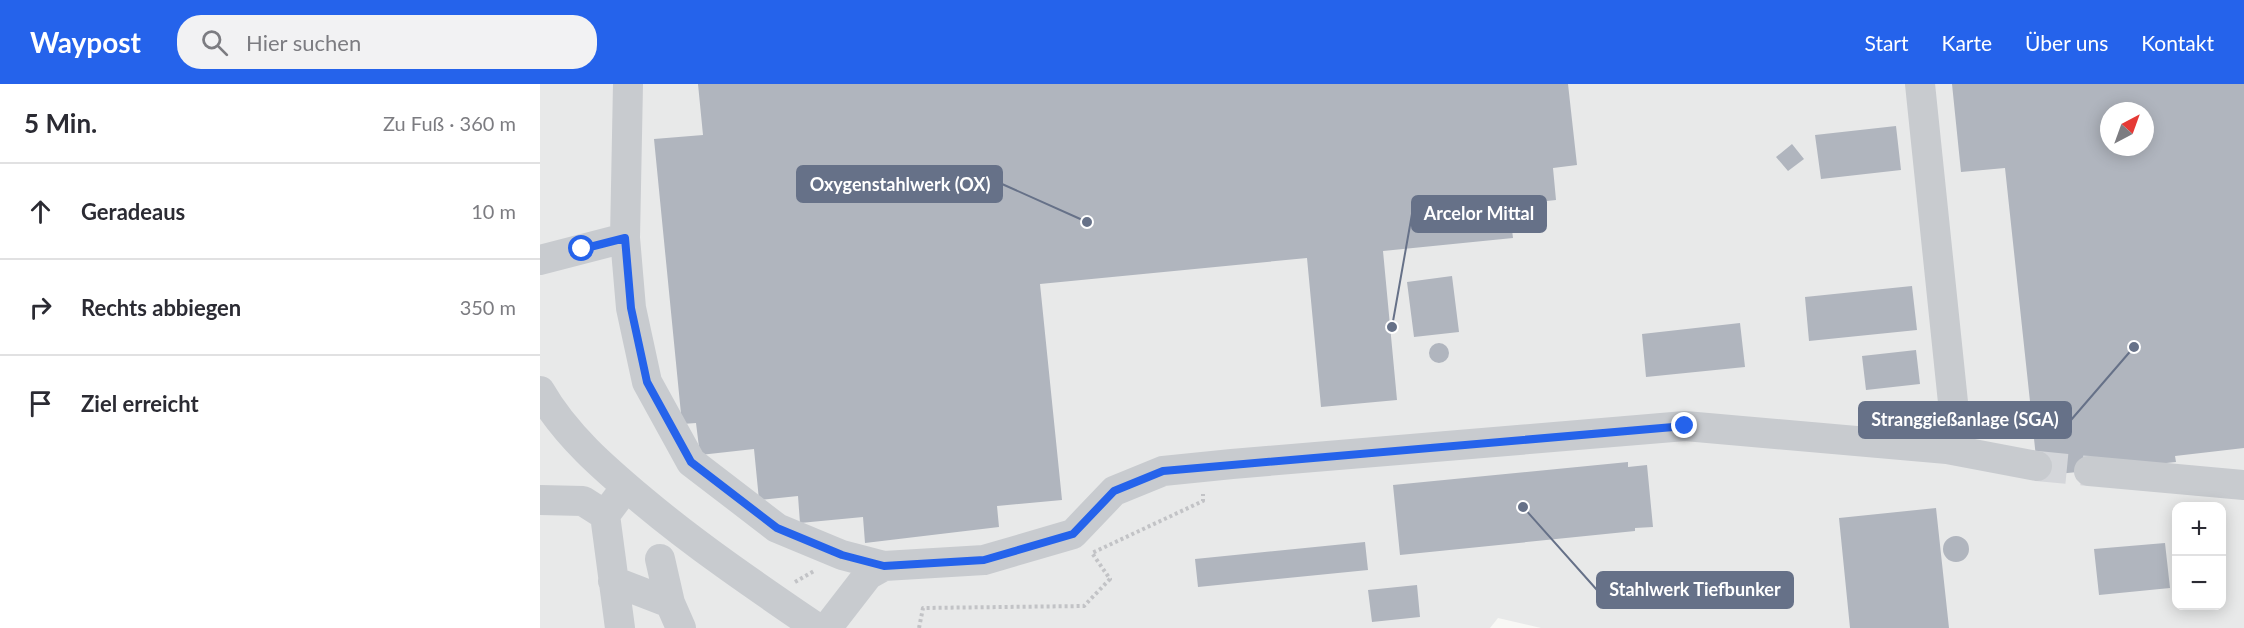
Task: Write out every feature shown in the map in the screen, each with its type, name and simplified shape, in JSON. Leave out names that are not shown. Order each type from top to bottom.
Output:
[{"type":"lane","points":[[628,84],[625,238],[631,308],[647,382],[691,462],[777,528],[842,555],[884,566],[984,560],[1073,534],[1114,491],[1163,471],[1685,426],[1874,441],[1954,450],[2037,466]]},
{"type":"lane","points":[[1920,84],[1954,412],[1954,450]]},
{"type":"lane","points":[[540,260],[625,238]]},
{"type":"lane","points":[[540,392],[579,444],[626,487],[682,533],[817,628]]},
{"type":"lane","points":[[2090,471],[2244,486]]},
{"type":"lane","points":[[620,628],[605,515],[626,487]]},
{"type":"lane","points":[[540,500],[583,501],[605,515]]},
{"type":"lane","points":[[660,559],[676,616]]},
{"type":"lane","points":[[827,628],[868,575],[884,566]]},
{"type":"lane","points":[[613,581],[676,616]]},
{"type":"path","points":[[919,628],[923,608],[1084,606],[1110,579],[1092,553],[1203,501],[1204,467]]},
{"type":"shaded area","points":[[540,84],[2244,84],[2244,628],[1541,628],[1498,618],[1490,628],[540,628]]},
{"type":"building","points":[[698,84],[1568,84],[1577,165],[1553,168],[1556,200],[1509,205],[1513,238],[1383,251],[1397,400],[1321,407],[1307,258],[1040,284],[1062,500],[997,506],[999,527],[865,543],[863,517],[800,523],[798,496],[759,500],[754,449],[700,455],[696,423],[682,424],[654,139],[703,135]]},
{"type":"building","points":[[1952,84],[2244,84],[2244,448],[2175,456],[2176,462],[2038,476],[2005,168],[1961,172]]},
{"type":"building","points":[[1896,126],[1901,170],[1821,179],[1815,135]]},
{"type":"building","points":[[1792,144],[1804,159],[1788,171],[1776,157]]},
{"type":"building","points":[[1452,276],[1459,332],[1414,337],[1407,282]]},
{"type":"building","points":[[1912,286],[1917,330],[1809,341],[1805,297]]},
{"type":"building","points":[[1740,323],[1745,367],[1646,377],[1642,334]]},
{"type":"building","points":[[1439,343],[1446,346],[1449,353],[1446,360],[1439,363],[1432,360],[1429,353],[1432,346]]},
{"type":"building","points":[[1916,350],[1920,384],[1866,390],[1862,356]]},
{"type":"building","points":[[1628,462],[1628,467],[1647,465],[1653,527],[1635,528],[1635,531],[1400,555],[1393,485]]},
{"type":"building","points":[[1936,508],[1949,628],[1850,628],[1839,518]]},
{"type":"building","points":[[1956,536],[1965,540],[1969,549],[1965,558],[1956,562],[1947,558],[1943,549],[1947,540]]},
{"type":"building","points":[[1365,542],[1368,570],[1198,587],[1195,559]]},
{"type":"building","points":[[2165,543],[2170,588],[2099,595],[2094,549]]},
{"type":"building","points":[[1417,585],[1420,617],[1372,622],[1368,590]]},
{"type":"tunnel","points":[[2037,466],[2089,471]]},
{"type":"place","name":"Oxygenstahlwerk (OX)","points":[[1087,222]]},
{"type":"place","name":"Arcelor Mittal","points":[[1392,327]]},
{"type":"place","name":"Stranggießanlage (SGA)","points":[[2134,347]]},
{"type":"place","name":"Stahlwerk Tiefbunker","points":[[1523,507]]},
{"type":"route","points":[[582,249],[625,238],[631,308],[647,382],[691,462],[777,528],[842,555],[884,566],[984,560],[1073,534],[1114,491],[1163,471],[1685,426]]}]
